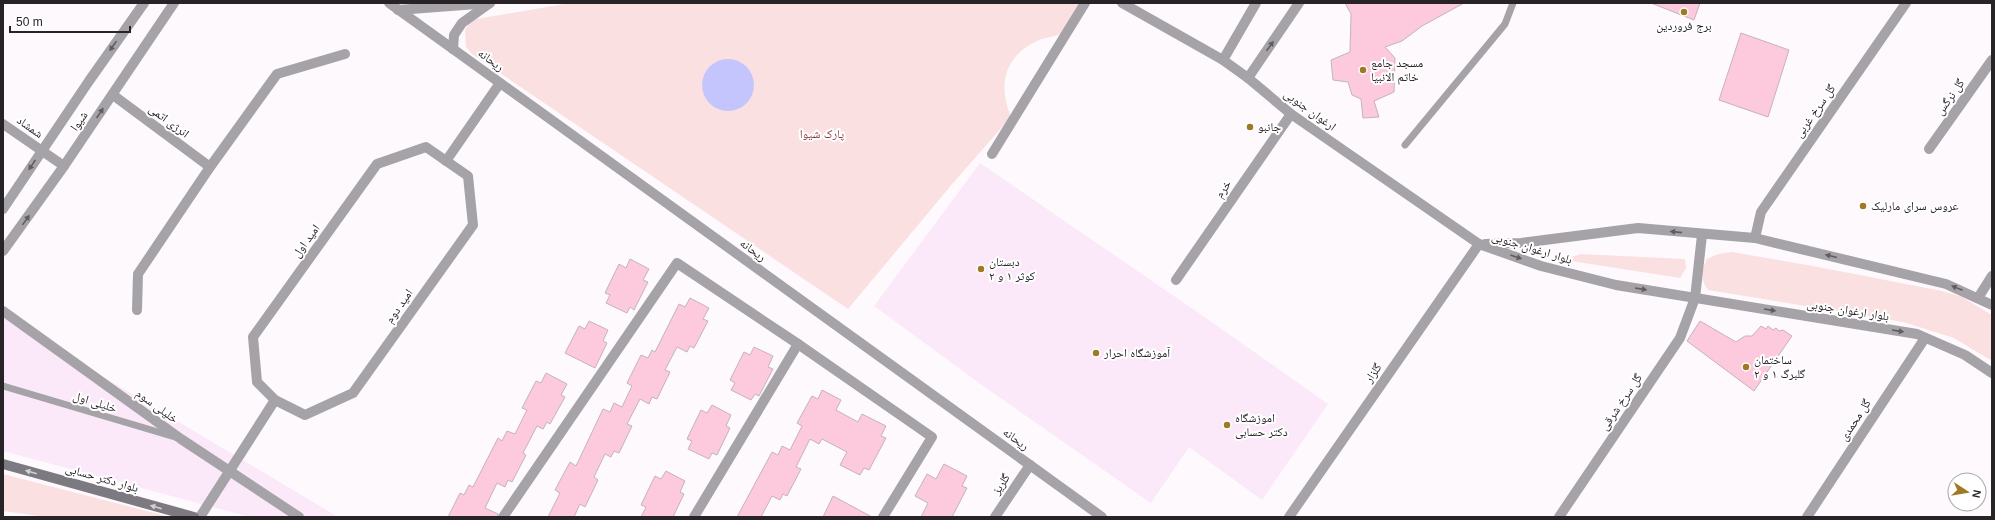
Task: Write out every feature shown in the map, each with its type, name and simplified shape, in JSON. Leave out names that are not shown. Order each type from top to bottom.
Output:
[{"type":"main road","name":"بلوار دکتر حسابی","points":[[3,464],[194,517]]},
{"type":"street","name":"شیوا","points":[[3,209],[41,151],[144,3]]},
{"type":"street","name":"شیوا","points":[[3,251],[64,166],[174,3]]},
{"type":"street","name":"ریحانه","points":[[389,3],[1102,517]]},
{"type":"street","points":[[398,10],[490,3]]},
{"type":"street","points":[[453,49],[454,35],[462,23],[490,3]]},
{"type":"street","points":[[992,154],[1086,3]]},
{"type":"street","name":"ارغوان جنوبی","points":[[1122,3],[1223,60],[1248,78],[1291,114],[1479,244]]},
{"type":"street","points":[[1223,60],[1256,3]]},
{"type":"street","points":[[1248,78],[1299,3]]},
{"type":"street","name":"گل سرخ غربی","points":[[1755,238],[1761,212],[1906,3]]},
{"type":"street","points":[[137,310],[138,274],[210,168],[278,74],[346,54]]},
{"type":"street","name":"گل نرگس","points":[[1929,149],[1992,60]]},
{"type":"street","points":[[446,161],[500,83]]},
{"type":"street","name":"انرژی اتمی","points":[[112,95],[210,168]]},
{"type":"street","name":"خرم","points":[[1176,280],[1291,114]]},
{"type":"street","name":"شمشاد","points":[[3,124],[64,166]]},
{"type":"street","name":"امید اول","points":[[275,400],[257,382],[253,338],[280,299],[377,164],[426,147],[446,161]]},
{"type":"street","name":"امید دوم","points":[[275,400],[305,415],[353,393],[473,225],[468,176],[446,161]]},
{"type":"street","name":"بلوار ارغوان جنوبی","points":[[1479,244],[1522,242],[1638,228],[1702,235],[1755,238],[1946,284],[1992,305]]},
{"type":"street","name":"گل سرخ شرقی","points":[[1558,517],[1680,338],[1695,298],[1702,235]]},
{"type":"street","name":"بلوار ارغوان جنوبی","points":[[1479,244],[1541,266],[1616,285],[1917,334],[1965,355],[1992,374]]},
{"type":"street","name":"گلزار","points":[[1289,517],[1479,244]]},
{"type":"street","points":[[503,517],[676,263],[798,344],[932,437],[883,517]]},
{"type":"street","points":[[1978,298],[1992,276]]},
{"type":"street","name":"خلیلی سوم","points":[[3,311],[181,439],[299,517]]},
{"type":"street","name":"گل محمدی","points":[[1807,517],[1925,338]]},
{"type":"street","points":[[694,517],[798,344]]},
{"type":"street","points":[[200,517],[275,400]]},
{"type":"street","name":"گلریز","points":[[994,517],[1030,465]]},
{"type":"lane","points":[[1405,145],[1506,24],[1513,3]]},
{"type":"lane","name":"خلیلی اول","points":[[3,386],[181,439]]},
{"type":"shaded area","points":[[980,163],[1206,318],[1328,404],[1262,500],[1189,447],[1151,503],[986,388],[874,306]]},
{"type":"shaded area","points":[[3,317],[338,517],[250,517],[3,451]]},
{"type":"green space","name":"پارک شیوا","points":[[570,3],[1085,3],[1062,33],[1042,39],[1027,46],[1018,54],[1007,72],[1005,82],[1007,105],[1011,117],[953,183],[848,309],[472,54],[466,47],[465,30],[471,20]]},
{"type":"green space","points":[[1732,252],[1942,291],[1962,297],[1992,315],[1992,361],[1954,338],[1903,322],[1708,290],[1702,275],[1707,259],[1718,254]]},
{"type":"green space","points":[[1580,254],[1685,259],[1686,268],[1680,278],[1565,260]]},
{"type":"green space","points":[[3,474],[170,517],[46,517],[3,511]]},
{"type":"water","points":[[723,59],[733,59],[747,66],[754,80],[754,90],[747,104],[733,111],[723,111],[713,107],[706,100],[702,90],[702,80],[706,70],[713,63]]},
{"type":"building","name":"مسجد جامع خاتم الانبیا","points":[[1345,3],[1464,3],[1422,26],[1402,41],[1385,47],[1395,58],[1394,92],[1374,101],[1379,117],[1363,118],[1361,99],[1352,95],[1348,82],[1333,80],[1331,60],[1350,52],[1351,14]]},
{"type":"building","name":"برج فروردین","points":[[1651,3],[1700,3],[1694,20]]},
{"type":"building","points":[[1741,33],[1789,50],[1768,117],[1719,100]]},
{"type":"building","points":[[630,259],[649,269],[643,280],[648,282],[634,310],[630,307],[627,313],[606,303],[610,295],[605,293],[619,264],[626,268]]},
{"type":"building","points":[[690,298],[709,308],[703,319],[708,321],[694,348],[690,346],[687,352],[677,347],[665,370],[670,372],[657,399],[652,397],[649,404],[640,399],[627,424],[632,426],[619,453],[614,451],[611,457],[605,454],[594,477],[598,480],[585,507],[580,504],[574,517],[548,517],[560,493],[555,490],[570,462],[576,466],[603,409],[610,412],[614,403],[622,407],[632,386],[627,383],[641,355],[648,358],[652,350],[655,352],[679,304],[685,307]]},
{"type":"building","points":[[589,321],[608,330],[603,341],[607,343],[595,368],[565,353],[579,326],[585,329]]},
{"type":"building","name":"ساختمان گلبرگ ۱ و ۲","points":[[1700,321],[1736,342],[1745,336],[1752,336],[1761,326],[1766,329],[1768,326],[1773,330],[1776,328],[1779,331],[1783,330],[1792,336],[1754,391],[1687,341]]},
{"type":"building","points":[[754,347],[773,356],[768,367],[773,369],[759,396],[755,394],[751,400],[731,390],[735,383],[730,380],[744,352],[750,355]]},
{"type":"building","points":[[546,373],[567,384],[561,395],[565,397],[550,424],[547,422],[543,429],[537,426],[523,453],[526,455],[512,482],[508,480],[505,487],[497,483],[485,508],[498,514],[497,517],[448,517],[460,493],[464,495],[469,485],[473,487],[498,438],[502,441],[507,431],[515,434],[527,410],[522,408],[536,381],[541,383]]},
{"type":"building","points":[[822,390],[841,400],[836,410],[858,422],[862,414],[886,426],[881,436],[886,438],[869,470],[864,468],[860,475],[840,465],[847,452],[822,439],[819,444],[810,439],[796,467],[801,469],[787,496],[783,494],[780,500],[772,496],[761,517],[737,517],[772,452],[778,455],[782,446],[790,450],[802,426],[797,423],[812,396],[818,399]]},
{"type":"building","points":[[712,405],[731,415],[726,426],[730,428],[717,455],[712,453],[709,459],[688,449],[692,441],[687,439],[701,410],[707,413]]},
{"type":"building","points":[[944,464],[967,476],[962,486],[967,488],[952,517],[921,517],[928,503],[915,496],[927,474],[936,479]]},
{"type":"building","points":[[666,471],[685,481],[680,492],[684,494],[673,517],[641,517],[646,507],[641,505],[655,476],[661,479]]},
{"type":"building","points":[[833,496],[872,517],[823,517]]},
{"type":"place","name":"برج فروردین","points":[[1684,12]]},
{"type":"place","name":"مسجد جامع خاتم الانبیا","points":[[1363,70]]},
{"type":"place","name":"جانبو","points":[[1250,127]]},
{"type":"place","name":"عروس سرای مارلیک","points":[[1863,206]]},
{"type":"place","name":"دبستان کوثر ۱ و ۲","points":[[981,269]]},
{"type":"place","name":"آموزشگاه احرار","points":[[1096,353]]},
{"type":"place","name":"ساختمان گلبرگ ۱ و ۲","points":[[1746,367]]},
{"type":"place","name":"اموزشگاه دکتر حسابی","points":[[1227,425]]}]
